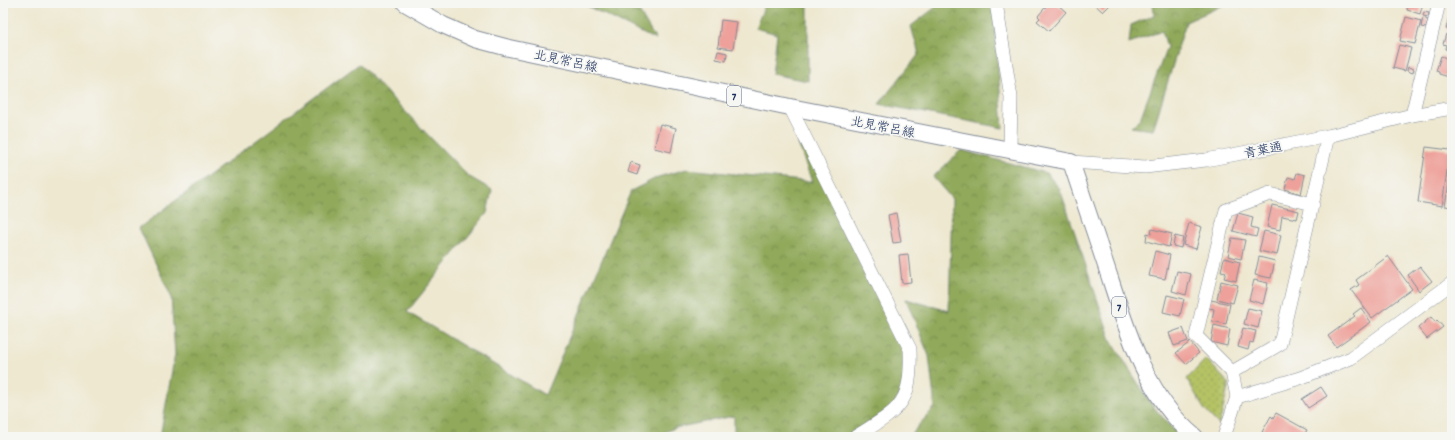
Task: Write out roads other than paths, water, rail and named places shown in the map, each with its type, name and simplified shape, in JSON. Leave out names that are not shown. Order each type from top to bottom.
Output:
[{"type":"main road","name":"北見常呂線","points":[[405,3],[443,25],[475,39],[509,48],[790,107],[1071,162]]},
{"type":"main road","name":"7","points":[[1071,162],[1123,316],[1141,363],[1169,409],[1195,437]]},
{"type":"street","points":[[996,3],[1011,97],[1010,150]]},
{"type":"street","points":[[1412,115],[1440,3]]},
{"type":"street","points":[[790,107],[910,349],[909,389],[902,401],[891,415],[856,437]]},
{"type":"street","name":"青葉通","points":[[1071,162],[1144,167],[1206,160],[1328,136],[1412,115],[1452,108]]},
{"type":"street","points":[[1232,372],[1280,344],[1328,136]]},
{"type":"street","points":[[1224,437],[1237,397],[1232,372],[1196,336],[1226,210],[1270,194],[1313,204]]},
{"type":"street","points":[[1237,397],[1300,378],[1351,358],[1452,283]]}]
